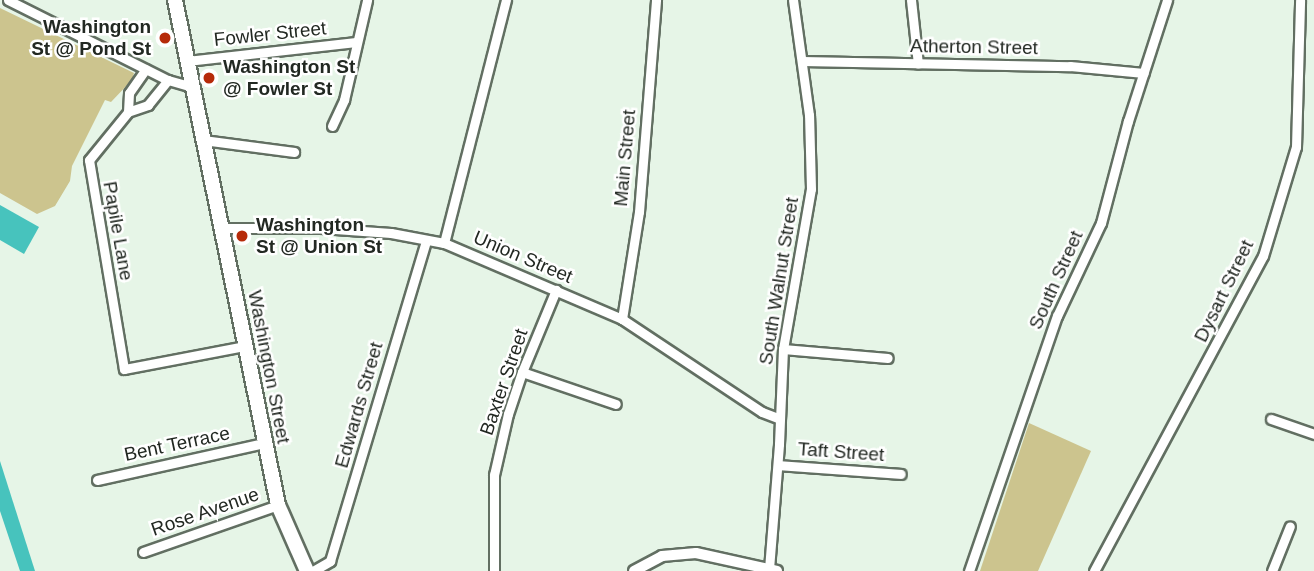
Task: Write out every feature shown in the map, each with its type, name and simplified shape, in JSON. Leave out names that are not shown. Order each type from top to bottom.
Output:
[{"type":"main road","name":"Washington Street","points":[[176,0],[278,505],[310,571]]},
{"type":"street","points":[[8,0],[168,80],[192,87]]},
{"type":"street","points":[[332,126],[344,100],[367,0]]},
{"type":"street","points":[[444,243],[506,0]]},
{"type":"street","name":"Main Street","points":[[622,319],[639,212],[656,0]]},
{"type":"street","name":"South Walnut Street","points":[[773,570],[783,349],[810,197],[810,130],[793,0]]},
{"type":"street","points":[[911,0],[918,64]]},
{"type":"street","name":"South Street","points":[[969,571],[1057,316],[1101,223],[1167,0]]},
{"type":"street","name":"Dysart Street","points":[[1094,571],[1263,256],[1296,148],[1300,0]]},
{"type":"street","name":"Fowler Street","points":[[187,61],[356,42]]},
{"type":"street","name":"Atherton Street","points":[[802,61],[1070,66],[1144,73]]},
{"type":"street","name":"Papile Lane","points":[[128,112],[129,93],[146,69]]},
{"type":"street","name":"Papile Lane","points":[[168,80],[148,105],[128,112],[89,160],[124,369],[245,346]]},
{"type":"street","points":[[203,140],[295,152]]},
{"type":"street","name":"Union Street","points":[[221,228],[321,228],[391,233],[444,243],[622,319],[762,412],[780,419]]},
{"type":"street","name":"Edwards Street","points":[[310,571],[330,561],[426,240]]},
{"type":"street","name":"Baxter Street","points":[[494,571],[494,475],[508,414],[522,372],[556,290]]},
{"type":"street","points":[[783,349],[888,358]]},
{"type":"street","points":[[522,372],[616,404]]},
{"type":"street","points":[[1270,419],[1314,434]]},
{"type":"street","name":"Bent Terrace","points":[[97,480],[264,443]]},
{"type":"street","name":"Taft Street","points":[[778,465],[901,474]]},
{"type":"street","name":"Rose Avenue","points":[[143,552],[278,505]]},
{"type":"street","points":[[1272,571],[1290,526]]},
{"type":"street","points":[[634,571],[662,556],[696,553],[773,570]]},
{"type":"shaded area","points":[[0,8],[134,73],[132,80],[111,102],[105,100],[72,166],[70,181],[55,206],[37,214],[0,193]]},
{"type":"shaded area","points":[[1029,423],[1091,451],[1038,571],[980,571]]},
{"type":"water","points":[[0,205],[39,227],[24,254],[0,240]]},
{"type":"water","points":[[0,461],[35,571],[20,571],[0,511]]},
{"type":"place","name":"Washington St @ Pond St","points":[[165,38]]},
{"type":"place","name":"Washington St @ Fowler St","points":[[209,78]]},
{"type":"place","name":"Washington St @ Union St","points":[[242,236]]}]
